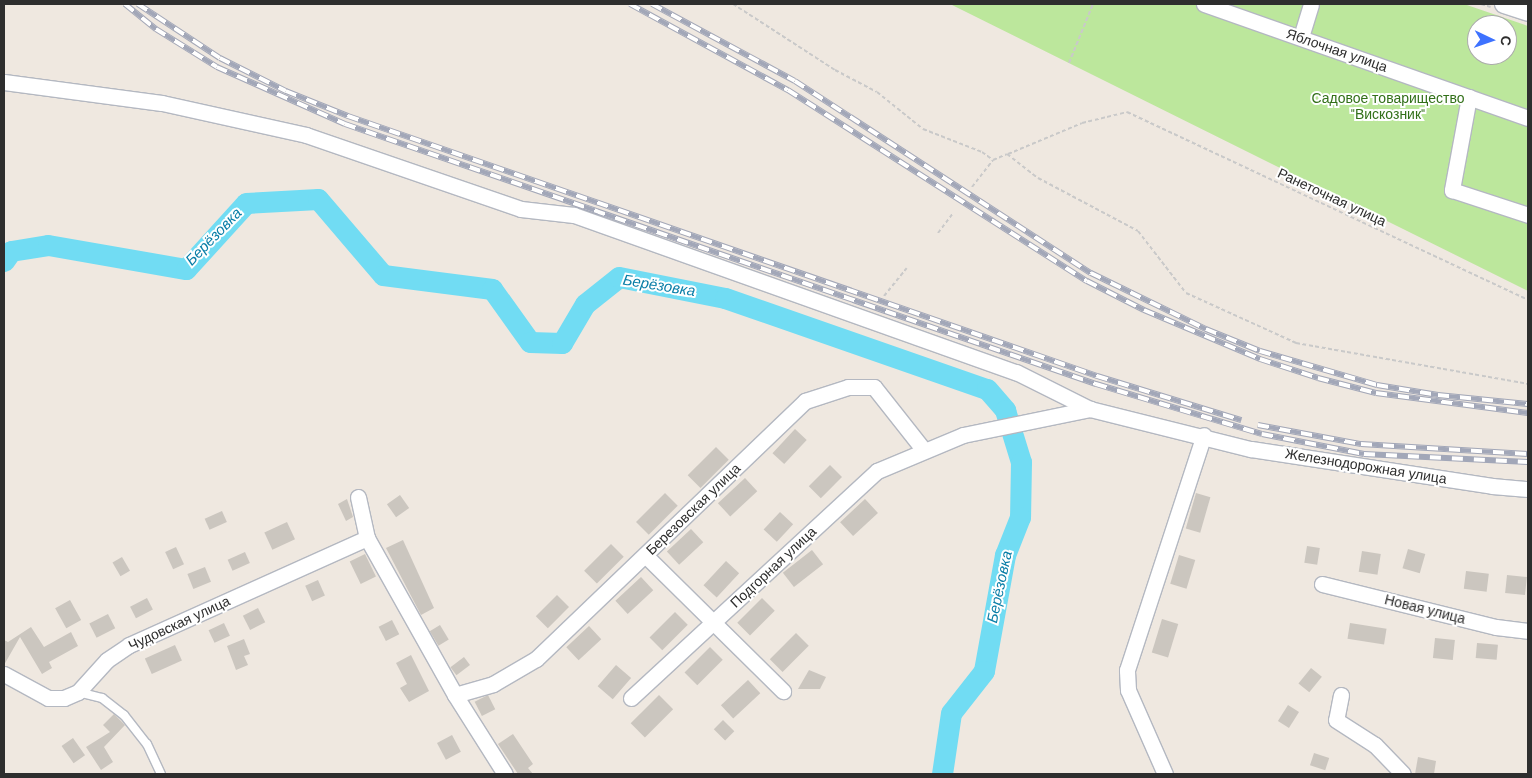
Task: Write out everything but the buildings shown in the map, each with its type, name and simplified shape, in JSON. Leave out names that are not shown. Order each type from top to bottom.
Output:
[{"type":"street","name":"Яблочная улица","points":[[1204,4],[1300,36],[1528,118]]},
{"type":"street","points":[[1300,36],[1311,4]]},
{"type":"street","points":[[1504,4],[1528,12]]},
{"type":"street","points":[[4,82],[162,102],[306,135],[521,209],[574,215],[1016,372],[1090,409]]},
{"type":"street","points":[[1469,97],[1452,190],[1528,216]]},
{"type":"street","name":"Березовская улица","points":[[455,695],[493,684],[536,659],[805,402],[848,387],[874,387],[924,449]]},
{"type":"street","name":"Подгорная улица","points":[[631,698],[877,471],[924,449],[994,428],[1090,409]]},
{"type":"street","name":"Железнодорожная улица","points":[[1090,409],[1204,435],[1251,449],[1492,486],[1528,489]]},
{"type":"street","points":[[1165,774],[1126,679],[1204,435]]},
{"type":"street","points":[[358,498],[367,538],[455,695],[504,774]]},
{"type":"street","name":"Чудовская улица","points":[[78,692],[106,660],[129,645],[367,538]]},
{"type":"street","points":[[645,555],[715,621],[784,691]]},
{"type":"street","name":"Новая улица","points":[[1322,584],[1496,627],[1528,631]]},
{"type":"street","points":[[4,674],[48,698],[64,698],[78,692]]},
{"type":"street","points":[[1341,695],[1336,720],[1375,745],[1403,774]]},
{"type":"lane","points":[[78,692],[102,698],[124,715],[147,744],[162,774]]},
{"type":"path","points":[[734,4],[835,70],[877,92],[923,129],[982,152],[993,160]]},
{"type":"path","points":[[1069,63],[1093,4]]},
{"type":"path","name":"Ранеточная улица","points":[[1007,154],[1082,123],[1127,112],[1528,300]]},
{"type":"path","points":[[972,187],[993,160],[1007,154],[1038,178],[1138,231],[1186,293],[1296,343],[1528,384]]},
{"type":"path","points":[[938,233],[952,214]]},
{"type":"path","points":[[884,296],[907,268]]},
{"type":"green space","name":"Садовое товарищество \"Вискозник\"","points":[[950,4],[1464,4],[1496,15],[1467,15],[1467,65],[1517,65],[1517,22],[1528,26],[1528,291]]},
{"type":"waterway","name":"Берёзовка","points":[[4,261],[11,251],[48,245],[186,269],[246,203],[318,199],[383,275],[492,289],[530,342],[562,343],[585,304],[619,277],[725,298],[987,389],[1005,410],[1021,462],[1020,517],[1005,555],[984,671],[951,713],[942,774]]},
{"type":"railway","points":[[125,4],[156,29],[217,67],[345,124],[1096,384],[1262,434],[1364,454],[1528,462]]},
{"type":"railway","points":[[138,4],[220,58],[286,91],[348,116],[1097,376],[1241,420]]},
{"type":"railway","points":[[630,4],[788,90],[1087,281],[1144,310],[1260,359],[1318,378],[1376,393],[1528,413]]},
{"type":"railway","points":[[652,4],[795,81],[1091,273],[1206,329],[1260,351],[1377,385],[1438,395],[1528,404]]},
{"type":"railway","points":[[1258,425],[1361,444],[1528,454]]}]
